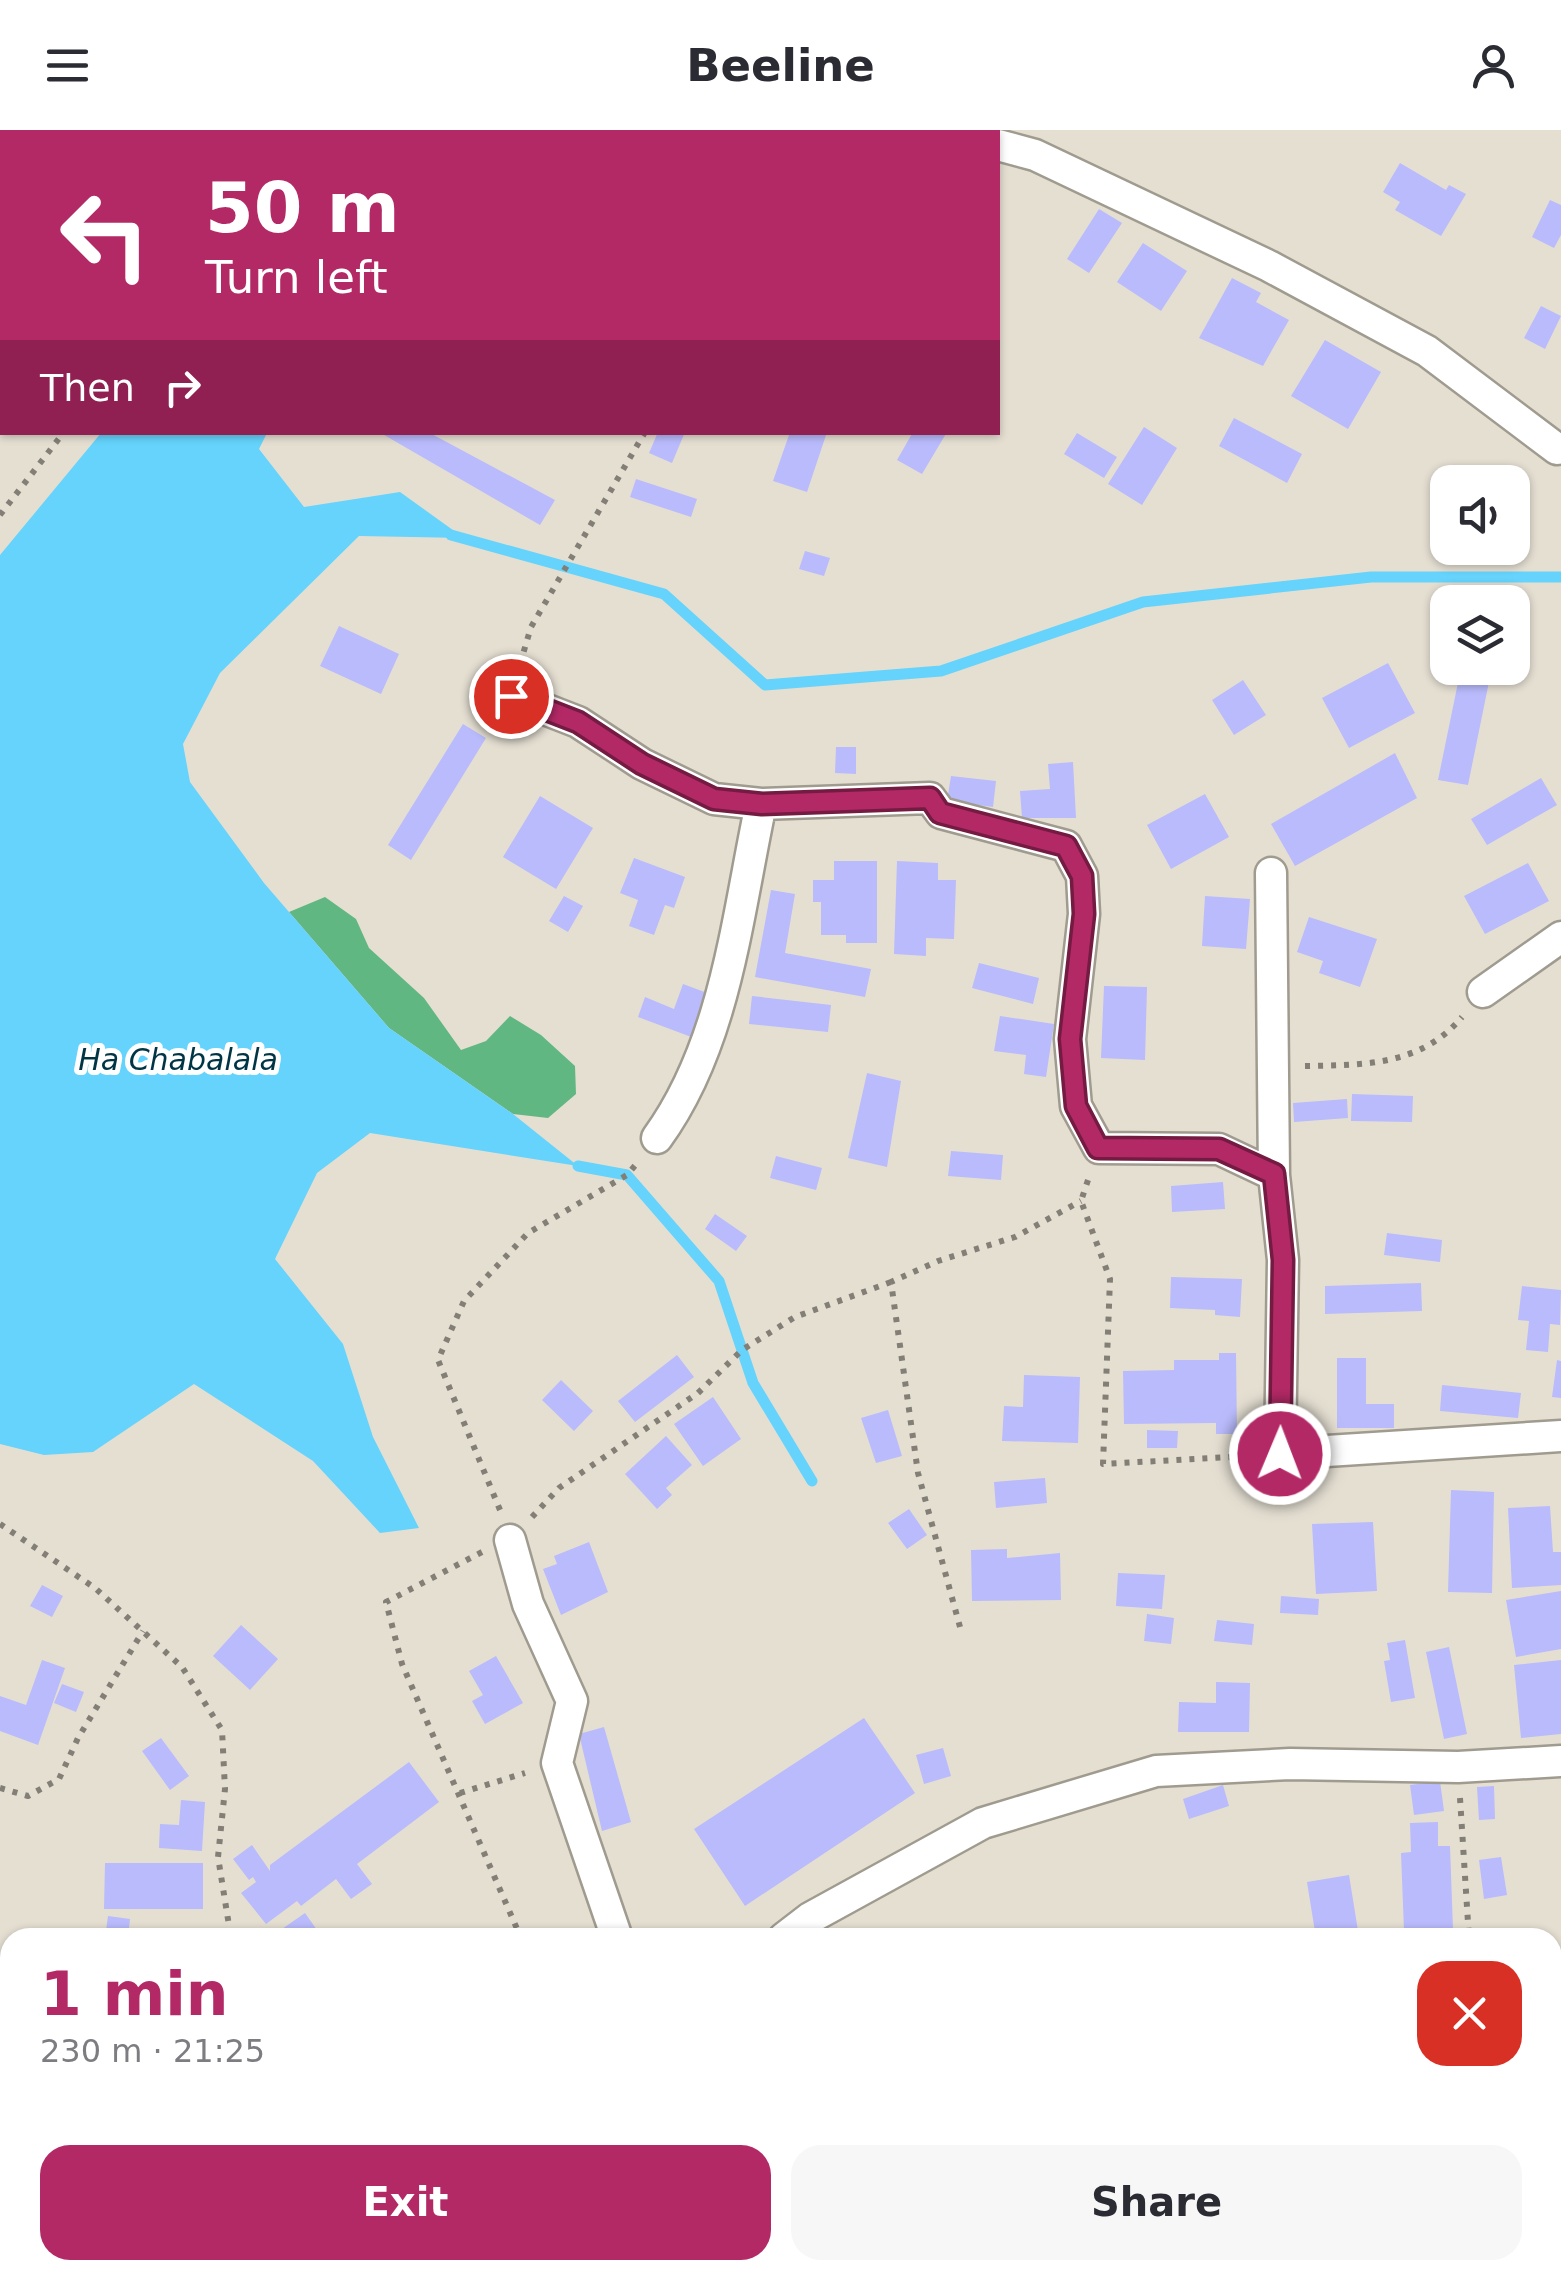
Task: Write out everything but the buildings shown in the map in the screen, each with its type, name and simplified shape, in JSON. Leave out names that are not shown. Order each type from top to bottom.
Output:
[{"type":"street","points":[[1000,146],[1036,156],[1269,266],[1426,351],[1557,449]]},
{"type":"street","points":[[511,696],[578,722],[642,764],[714,799],[762,804],[930,798],[940,813],[1066,846],[1082,876],[1084,914],[1070,1039],[1076,1106],[1098,1148],[1219,1149],[1274,1174]]},
{"type":"street","points":[[658,1138],[677,1111],[710,1042],[762,804]]},
{"type":"street","points":[[1272,873],[1274,1174],[1283,1260],[1280,1454],[1561,1436]]},
{"type":"street","points":[[1483,992],[1561,936]]},
{"type":"street","points":[[510,1540],[528,1604],[572,1701],[557,1762],[614,1928]]},
{"type":"street","points":[[797,1928],[983,1823],[1156,1770],[1290,1764],[1458,1767],[1561,1761]]},
{"type":"path","points":[[0,515],[62,435]]},
{"type":"path","points":[[511,696],[530,627],[643,435]]},
{"type":"path","points":[[1273,1066],[1375,1066],[1422,1050],[1452,1029],[1483,992]]},
{"type":"path","points":[[510,1540],[491,1482],[461,1424],[438,1360],[464,1301],[528,1233],[627,1175],[658,1138]]},
{"type":"path","points":[[1098,1148],[1081,1201],[1110,1279],[1102,1464],[1280,1454]]},
{"type":"path","points":[[517,1928],[402,1664],[386,1602],[510,1540],[560,1488],[698,1393],[742,1350],[795,1317],[891,1282],[938,1260],[1015,1237],[1081,1201]]},
{"type":"path","points":[[891,1282],[918,1473],[960,1627]]},
{"type":"path","points":[[0,1524],[95,1588],[182,1667],[222,1730],[225,1789],[218,1857],[229,1928]]},
{"type":"path","points":[[0,1788],[28,1796],[59,1779],[143,1631]]},
{"type":"path","points":[[460,1793],[557,1762]]},
{"type":"path","points":[[1458,1767],[1469,1928]]},
{"type":"green space","points":[[325,897],[356,919],[369,948],[424,998],[461,1050],[486,1041],[510,1016],[541,1035],[575,1066],[576,1094],[548,1118],[513,1114],[389,1028],[289,912]]},
{"type":"water","name":"Ha Chabalala","points":[[99,435],[266,435],[259,449],[304,507],[400,492],[464,538],[359,536],[220,673],[183,744],[190,782],[264,883],[389,1028],[513,1114],[578,1166],[370,1133],[317,1173],[275,1259],[343,1344],[373,1437],[419,1528],[380,1533],[313,1461],[194,1384],[93,1452],[44,1455],[0,1444],[0,555]]},
{"type":"waterway","points":[[451,535],[664,594],[765,685],[941,671],[1143,602],[1371,577],[1561,577]]},
{"type":"waterway","points":[[578,1166],[627,1175],[719,1281],[753,1383],[812,1481]]},
{"type":"route","points":[[511,696],[578,722],[642,764],[714,799],[762,804],[930,798],[940,813],[1066,846],[1082,876],[1084,914],[1070,1039],[1076,1106],[1098,1148],[1219,1149],[1274,1174],[1283,1260],[1280,1454]]}]
